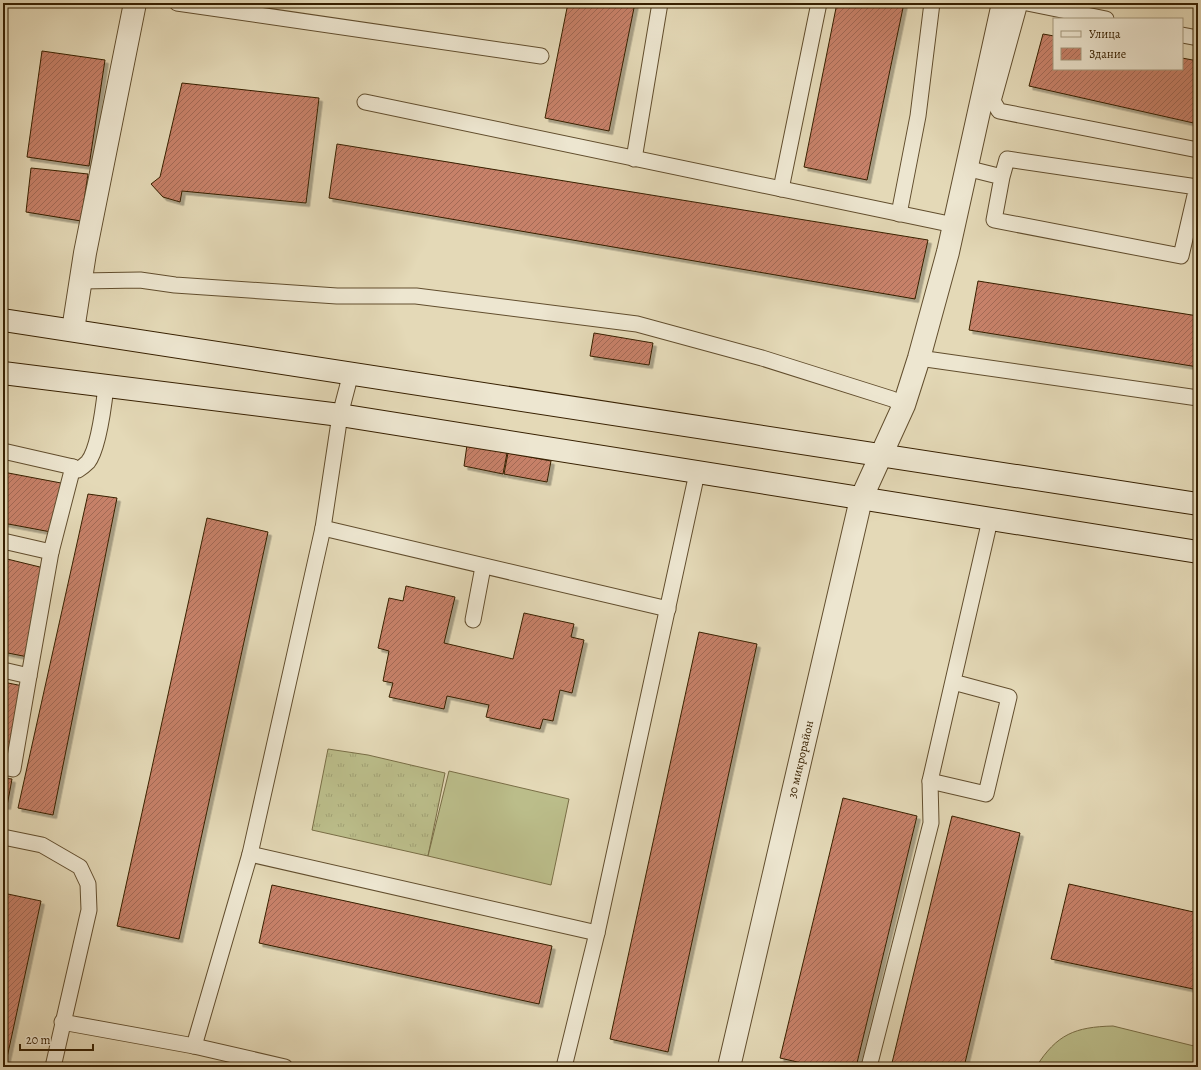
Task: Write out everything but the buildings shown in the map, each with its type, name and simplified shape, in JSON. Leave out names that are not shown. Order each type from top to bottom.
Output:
[{"type":"main road","points":[[73,330],[86,246],[135,3]]},
{"type":"main road","name":"30 микрорайон","points":[[729,1067],[861,499],[904,405],[919,358],[954,225],[1003,3]]},
{"type":"main road","points":[[3,320],[1198,504]]},
{"type":"main road","points":[[3,373],[340,415],[1198,552]]},
{"type":"lane","points":[[177,3],[541,56]]},
{"type":"lane","points":[[634,159],[660,3]]},
{"type":"lane","points":[[781,189],[819,3]]},
{"type":"lane","points":[[899,214],[918,116],[932,3]]},
{"type":"lane","points":[[1020,3],[993,101],[999,111],[1198,150]]},
{"type":"lane","points":[[1027,3],[1047,5],[1102,18]]},
{"type":"lane","points":[[1183,35],[1198,38]]},
{"type":"lane","points":[[365,102],[954,225]]},
{"type":"lane","points":[[1007,159],[1197,187],[1181,256],[994,220],[1002,177],[1007,159]]},
{"type":"lane","points":[[966,168],[1002,177]]},
{"type":"lane","points":[[81,281],[140,280],[175,285],[337,296],[416,296],[637,324],[762,358],[892,399],[904,405]]},
{"type":"lane","points":[[919,358],[1198,398]]},
{"type":"lane","points":[[194,1046],[250,854],[323,528],[340,415],[351,373]]},
{"type":"lane","points":[[3,451],[73,467],[78,470],[88,462],[92,453],[103,411],[106,386]]},
{"type":"lane","points":[[3,767],[13,769],[51,552],[73,467]]},
{"type":"lane","points":[[564,1067],[597,933],[697,473]]},
{"type":"lane","points":[[869,1067],[931,823],[930,781],[990,520]]},
{"type":"lane","points":[[323,528],[483,567],[668,609]]},
{"type":"lane","points":[[3,541],[51,552]]},
{"type":"lane","points":[[472,620],[483,567]]},
{"type":"lane","points":[[3,670],[30,676]]},
{"type":"lane","points":[[930,781],[986,794],[1009,697],[953,682]]},
{"type":"lane","points":[[3,837],[42,845],[80,866],[88,884],[89,910],[62,1022],[53,1067]]},
{"type":"lane","points":[[250,854],[597,933]]},
{"type":"lane","points":[[62,1022],[194,1046],[285,1067]]},
{"type":"green space","points":[[328,749],[368,755],[445,773],[428,856],[312,830]]},
{"type":"green space","points":[[449,771],[569,799],[551,885],[428,856]]},
{"type":"green space","points":[[1113,1026],[1198,1047],[1198,1067],[1036,1067],[1052,1047],[1068,1034],[1088,1028]]}]
